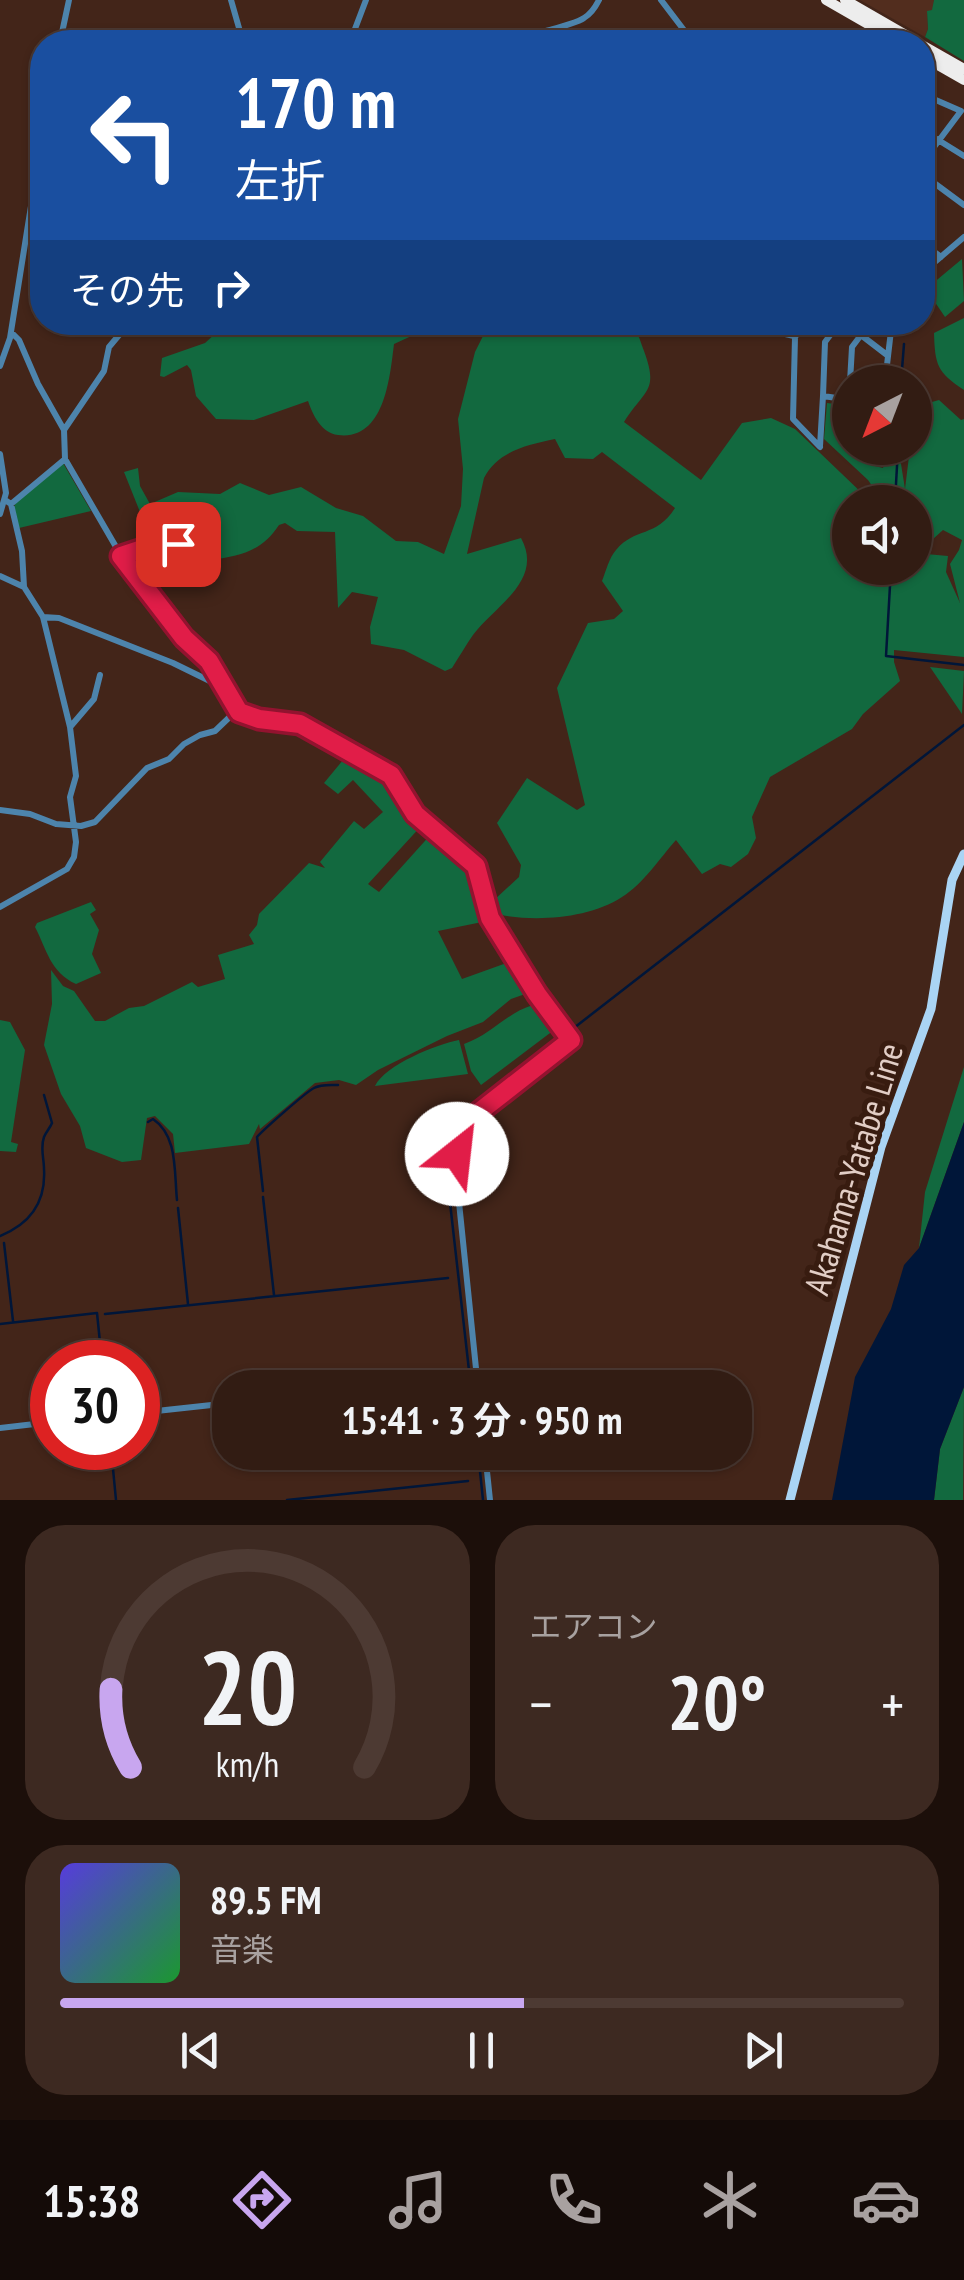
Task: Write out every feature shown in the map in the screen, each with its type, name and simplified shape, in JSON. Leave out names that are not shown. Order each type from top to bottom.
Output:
[{"type":"highway","points":[[826,0],[878,30]]},
{"type":"highway","points":[[845,0],[896,30]]},
{"type":"highway","points":[[935,53],[964,69]]},
{"type":"highway","points":[[935,63],[964,80]]},
{"type":"main road","name":"Akahama-Yatabe Line","points":[[790,1500],[881,1147],[931,1008],[952,880],[964,854]]},
{"type":"street","points":[[63,30],[69,0]]},
{"type":"street","points":[[231,0],[240,30]]},
{"type":"street","points":[[355,30],[366,0]]},
{"type":"street","points":[[545,30],[581,20],[599,0]]},
{"type":"street","points":[[661,0],[683,30]]},
{"type":"street","points":[[935,100],[961,111],[935,146]]},
{"type":"street","points":[[935,135],[963,152]]},
{"type":"street","points":[[935,184],[964,205]]},
{"type":"street","points":[[0,366],[11,332],[30,212]]},
{"type":"street","points":[[935,262],[964,237]]},
{"type":"street","points":[[935,253],[941,257]]},
{"type":"street","points":[[11,332],[19,340],[64,430],[64,458],[121,556],[184,638],[209,661],[237,710],[259,719],[300,724],[391,775],[415,814],[476,866],[490,918],[571,1040],[474,1118],[457,1154],[471,1370]]},
{"type":"street","points":[[64,430],[104,370],[109,346],[119,335]]},
{"type":"street","points":[[790,335],[795,336],[793,419],[820,447],[825,342],[831,335]]},
{"type":"street","points":[[886,365],[890,335]]},
{"type":"street","points":[[851,365],[852,347],[861,336],[887,354]]},
{"type":"street","points":[[823,396],[832,397]]},
{"type":"street","points":[[0,454],[22,551],[24,587],[42,617],[70,727],[76,776],[70,796],[75,826],[74,857],[66,868],[0,907]]},
{"type":"street","points":[[0,514],[8,502],[64,458]]},
{"type":"street","points":[[121,556],[166,541],[178,544]]},
{"type":"street","points":[[0,576],[24,587]]},
{"type":"street","points":[[42,617],[59,618],[221,686]]},
{"type":"street","points":[[70,727],[94,699],[100,675]]},
{"type":"street","points":[[0,810],[30,814],[56,824],[95,822],[147,768],[169,759],[200,734],[215,731],[237,710]]},
{"type":"street","points":[[160,1411],[212,1405]]},
{"type":"street","points":[[0,1428],[30,1425]]},
{"type":"street","points":[[487,1470],[490,1500]]},
{"type":"shaded area","points":[[860,0],[934,0],[933,10],[927,12],[928,30],[913,30]]},
{"type":"green space","points":[[934,0],[964,0],[964,61],[935,43],[935,30],[928,30],[927,11],[932,10]]},
{"type":"green space","points":[[962,259],[964,301],[945,317],[935,302],[935,282]]},
{"type":"green space","points":[[964,318],[964,390],[939,367],[935,332]]},
{"type":"green space","points":[[214,335],[414,335],[394,344],[387,388],[375,417],[354,434],[338,435],[322,427],[308,401],[254,420],[216,419],[196,396],[187,365],[160,376],[162,358],[205,343]]},
{"type":"green space","points":[[484,335],[638,335],[650,383],[624,422],[701,480],[742,423],[771,418],[795,429],[854,485],[832,485],[832,585],[932,585],[932,555],[948,556],[946,572],[960,603],[950,564],[962,540],[943,530],[932,540],[932,485],[905,485],[908,465],[932,465],[932,402],[939,400],[964,419],[964,657],[894,650],[900,681],[852,729],[770,777],[752,817],[756,838],[748,854],[731,867],[720,864],[702,874],[676,840],[637,885],[595,910],[531,918],[501,915],[493,901],[519,877],[521,865],[497,823],[527,778],[577,810],[585,805],[557,688],[588,623],[614,619],[623,611],[602,581],[614,553],[623,543],[660,524],[675,508],[602,452],[593,459],[565,458],[555,439],[505,455],[484,478],[467,554],[521,538],[526,567],[514,591],[473,635],[452,668],[445,671],[404,650],[371,644],[370,627],[378,597],[352,592],[338,608],[335,532],[297,531],[285,523],[250,551],[211,560],[184,530],[159,537],[148,532],[124,472],[138,468],[140,486],[150,504],[178,492],[220,494],[240,483],[269,495],[301,487],[336,508],[363,516],[396,541],[418,542],[444,554],[461,506],[463,469],[458,419],[475,352]]},
{"type":"green space","points":[[827,403],[832,404],[832,446],[824,439]]},
{"type":"green space","points":[[63,463],[91,511],[19,528],[16,502]]},
{"type":"green space","points":[[852,465],[883,468],[901,465],[904,485],[871,485]]},
{"type":"green space","points":[[930,667],[964,671],[962,714]]},
{"type":"green space","points":[[348,754],[392,781],[412,815],[423,824],[368,884],[379,892],[433,832],[471,866],[487,921],[438,931],[462,979],[512,961],[531,992],[511,999],[483,1022],[378,1070],[356,1085],[339,1080],[315,1083],[260,1129],[259,1124],[249,1144],[175,1153],[173,1134],[155,1116],[147,1118],[141,1160],[122,1162],[86,1148],[44,1045],[52,1004],[51,970],[63,986],[74,991],[95,1021],[144,1006],[192,982],[198,987],[225,979],[218,955],[254,944],[249,935],[259,914],[309,863],[325,868],[320,862],[354,821],[364,829],[383,812],[353,780],[338,794],[324,783]]},
{"type":"green space","points":[[91,902],[96,910],[90,914],[99,930],[92,954],[101,973],[76,984],[55,967],[35,927]]},
{"type":"green space","points":[[533,1005],[554,1030],[481,1085],[471,1071],[464,1044]]},
{"type":"green space","points":[[0,1020],[10,1022],[25,1050],[11,1142],[18,1144],[16,1152],[0,1151]]},
{"type":"green space","points":[[459,1040],[468,1074],[375,1086],[400,1063]]},
{"type":"green space","points":[[964,1067],[964,1122],[919,1248],[925,1192]]},
{"type":"green space","points":[[964,1387],[963,1500],[934,1500],[940,1449]]},
{"type":"water","points":[[964,1122],[964,1387],[940,1449],[934,1500],[832,1500],[855,1377],[891,1309],[904,1265],[919,1248]]},
{"type":"waterway","points":[[902,365],[904,344]]},
{"type":"waterway","points":[[896,485],[897,465]]},
{"type":"waterway","points":[[890,585],[886,656],[964,665]]},
{"type":"waterway","points":[[570,1031],[964,725]]},
{"type":"waterway","points":[[469,1370],[447,1176],[451,1151],[472,1111],[488,1094],[563,1036]]},
{"type":"waterway","points":[[263,1191],[257,1137],[314,1088],[338,1085]]},
{"type":"waterway","points":[[0,1236],[20,1225],[39,1202],[44,1181],[43,1141],[52,1123],[44,1095]]},
{"type":"waterway","points":[[148,1122],[153,1119],[161,1126],[171,1144],[177,1200]]},
{"type":"waterway","points":[[263,1197],[274,1295]]},
{"type":"waterway","points":[[178,1208],[188,1304]]},
{"type":"waterway","points":[[4,1243],[13,1321]]},
{"type":"waterway","points":[[105,1314],[448,1278]]},
{"type":"waterway","points":[[0,1324],[97,1313],[100,1340]]},
{"type":"waterway","points":[[113,1470],[116,1500]]},
{"type":"waterway","points":[[480,1470],[483,1500]]},
{"type":"waterway","points":[[287,1500],[468,1481]]},
{"type":"route","points":[[178,544],[166,541],[121,556],[184,638],[209,661],[239,712],[259,719],[300,724],[383,768],[398,784],[415,814],[476,866],[490,918],[571,1040],[479,1112],[468,1126],[457,1154]]}]
